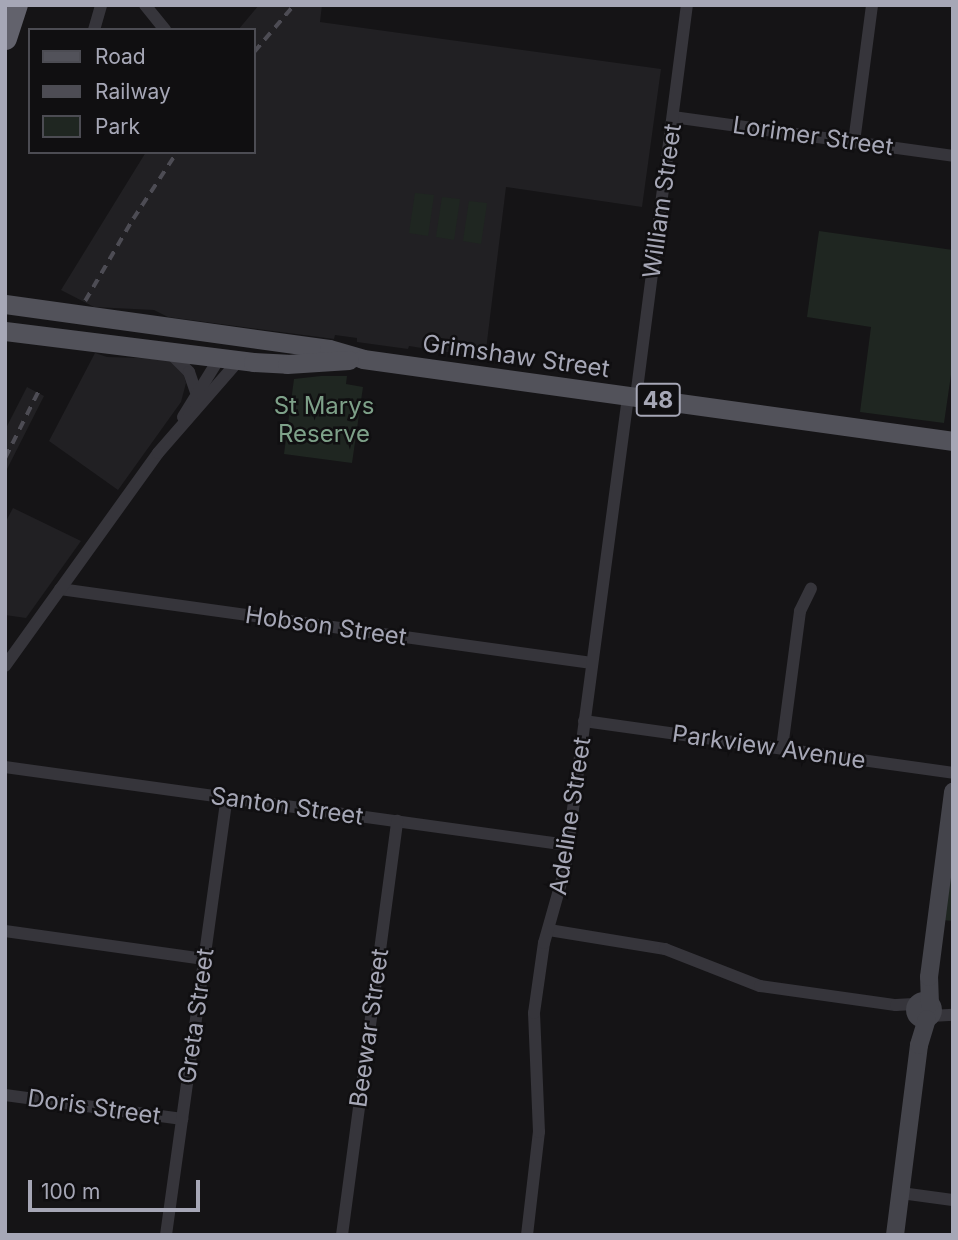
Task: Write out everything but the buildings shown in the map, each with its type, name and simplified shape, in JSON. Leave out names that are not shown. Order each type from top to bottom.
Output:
[{"type":"highway","points":[[5,38],[16,5]]},
{"type":"main road","name":"Grimshaw Street","points":[[5,304],[329,349],[363,359],[953,441]]},
{"type":"main road","name":"Grimshaw Street","points":[[5,331],[287,364],[363,359]]},
{"type":"main road","points":[[229,359],[242,338]]},
{"type":"street","points":[[95,28],[102,5]]},
{"type":"street","points":[[145,5],[163,28]]},
{"type":"street","name":"William Street","points":[[632,396],[687,5]]},
{"type":"street","points":[[854,142],[872,5]]},
{"type":"street","name":"Lorimer Street","points":[[673,117],[952,155]]},
{"type":"street","points":[[168,351],[189,372],[196,392]]},
{"type":"street","points":[[5,666],[178,427],[196,392],[229,359]]},
{"type":"street","points":[[178,427],[214,391],[229,359]]},
{"type":"street","name":"Adeline Street","points":[[527,1235],[539,1132],[533,1021],[549,930],[563,880],[632,396]]},
{"type":"street","points":[[782,748],[800,611],[811,588]]},
{"type":"street","name":"Hobson Street","points":[[60,589],[592,663]]},
{"type":"street","name":"Parkview Avenue","points":[[584,721],[953,773]]},
{"type":"street","name":"Santon Street","points":[[5,767],[568,845]]},
{"type":"street","points":[[895,1235],[953,792]]},
{"type":"street","name":"Greta Street","points":[[166,1235],[227,798]]},
{"type":"street","name":"Beewar Street","points":[[342,1235],[397,821]]},
{"type":"street","points":[[549,930],[665,949],[760,986],[953,1014]]},
{"type":"street","points":[[5,931],[204,959]]},
{"type":"street","name":"Doris Street","points":[[5,1095],[182,1119]]},
{"type":"street","points":[[901,1193],[953,1200]]},
{"type":"shaded area","points":[[259,5],[322,5],[320,22],[661,69],[642,207],[506,187],[485,358],[409,346],[408,349],[357,342],[357,338],[335,335],[334,339],[168,317],[154,310],[94,307],[61,290],[145,154],[256,154],[256,28],[240,28]]},
{"type":"shaded area","points":[[95,353],[107,357],[170,359],[183,372],[186,383],[181,402],[118,490],[49,441]]},
{"type":"shaded area","points":[[27,387],[44,396],[5,473],[5,430]]},
{"type":"shaded area","points":[[13,508],[81,541],[26,618],[5,615],[5,523]]},
{"type":"green space","points":[[415,193],[434,195],[428,236],[409,233]]},
{"type":"green space","points":[[442,197],[460,199],[454,240],[436,237]]},
{"type":"green space","points":[[469,201],[487,203],[481,244],[463,241]]},
{"type":"green space","points":[[819,231],[953,250],[953,361],[944,423],[860,412],[871,327],[807,317]]},
{"type":"green space","name":"St Marys Reserve","points":[[347,376],[346,384],[363,387],[352,463],[284,454],[294,379]]},
{"type":"green space","points":[[953,837],[953,921],[942,920]]},
{"type":"railway","points":[[256,50],[294,5]]},
{"type":"railway","points":[[85,301],[133,219],[176,154]]},
{"type":"railway","points":[[5,458],[38,392]]}]
